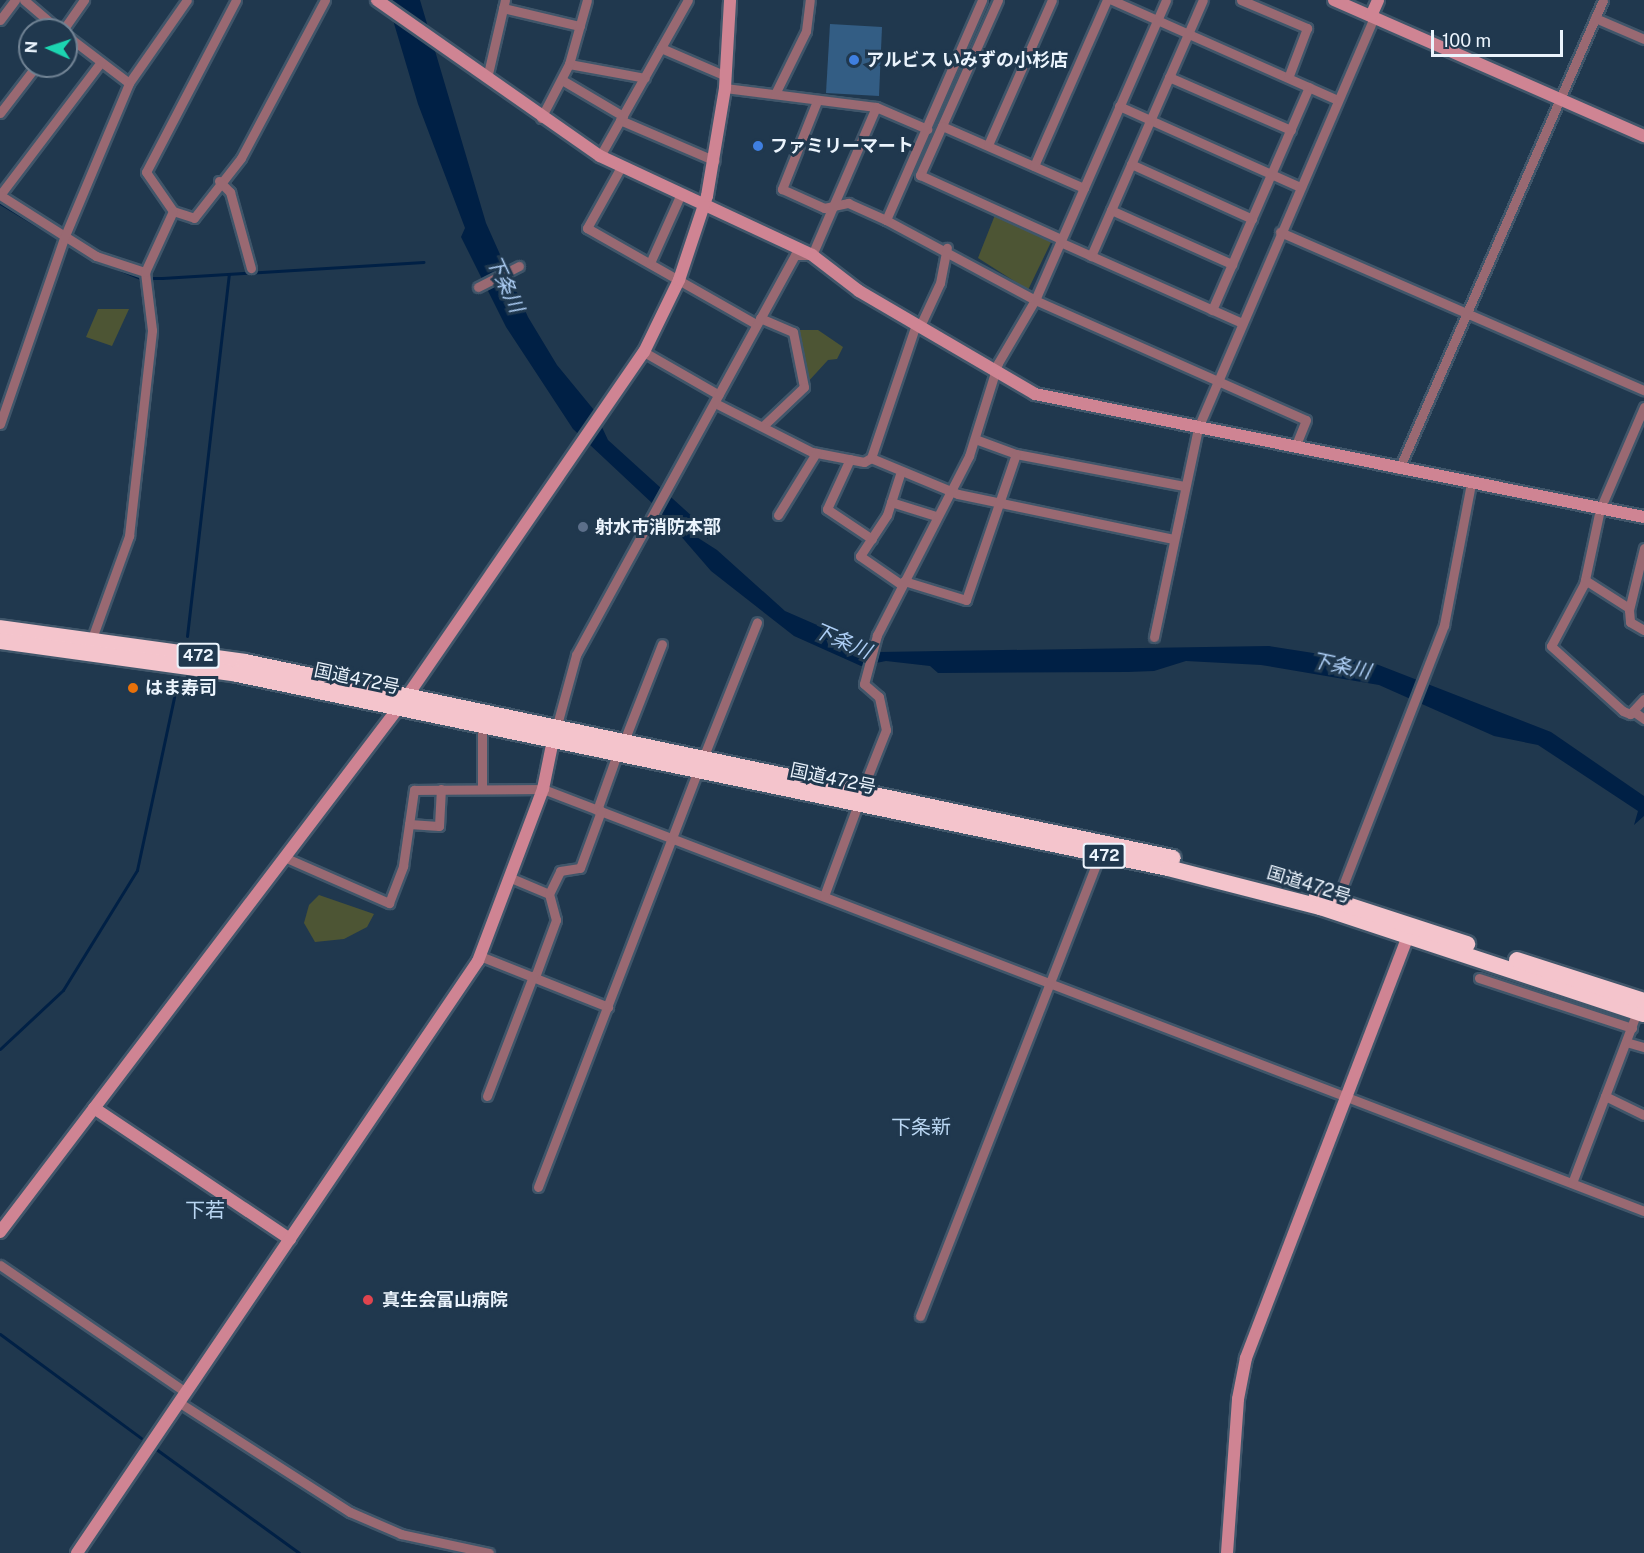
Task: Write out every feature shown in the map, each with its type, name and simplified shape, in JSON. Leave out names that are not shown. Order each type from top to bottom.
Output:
[{"type":"highway","name":"国道472号","points":[[0,628],[244,662],[403,701],[859,798],[1100,855],[1256,888],[1639,1014]]},
{"type":"highway","name":"国道472号","points":[[0,641],[237,674],[403,701],[482,725],[555,734]]},
{"type":"highway","name":"国道472号","points":[[859,798],[1104,842],[1337,901],[1639,1014]]},
{"type":"street","points":[[0,20],[15,0]]},
{"type":"street","points":[[24,0],[46,18]]},
{"type":"street","points":[[70,18],[84,0]]},
{"type":"street","points":[[0,424],[64,238],[129,83],[187,0]]},
{"type":"street","points":[[236,0],[146,172],[173,211],[194,218],[219,181],[241,158],[325,0]]},
{"type":"street","points":[[377,0],[541,118],[600,156],[680,196],[705,204],[812,255],[918,325],[1035,394],[1644,517]]},
{"type":"street","points":[[541,118],[569,64],[587,0]]},
{"type":"street","points":[[600,156],[688,0]]},
{"type":"street","points":[[0,1232],[403,701],[609,408],[644,352],[679,280],[705,204],[715,161],[726,82],[730,0]]},
{"type":"street","points":[[775,94],[806,31],[810,0]]},
{"type":"street","points":[[886,220],[982,0]]},
{"type":"street","points":[[998,0],[920,175],[1091,256],[1242,323]]},
{"type":"street","points":[[988,145],[1052,0]]},
{"type":"street","points":[[1034,166],[1107,0]]},
{"type":"street","points":[[1112,0],[1338,100]]},
{"type":"street","points":[[824,896],[886,730],[879,697],[865,680],[877,635],[936,516],[952,491],[975,439],[997,373],[1035,300],[1166,0]]},
{"type":"street","points":[[1091,256],[1203,0]]},
{"type":"street","points":[[1241,0],[1307,28],[1288,78]]},
{"type":"street","points":[[1334,0],[1644,136]]},
{"type":"street","points":[[1154,637],[1198,428],[1373,17],[1378,0]]},
{"type":"street","points":[[1399,469],[1603,0]]},
{"type":"street","points":[[487,78],[504,4],[580,26]]},
{"type":"street","points":[[1595,18],[1644,39]]},
{"type":"street","points":[[78,44],[129,83]]},
{"type":"street","points":[[661,48],[726,82],[775,94],[876,107],[927,129]]},
{"type":"street","points":[[101,62],[0,195],[64,238],[120,268],[145,272]]},
{"type":"street","points":[[569,64],[645,78]]},
{"type":"street","points":[[1169,77],[1291,130]]},
{"type":"street","points":[[0,113],[27,78]]},
{"type":"street","points":[[562,80],[622,118],[715,161]]},
{"type":"street","points":[[1212,310],[1309,87]]},
{"type":"street","points":[[818,101],[782,189],[824,208],[834,203],[886,220],[946,248],[1035,300],[1218,379],[1306,420],[1295,447]]},
{"type":"street","points":[[1119,106],[1300,187]]},
{"type":"street","points":[[812,255],[876,107]]},
{"type":"street","points":[[942,126],[1084,188]]},
{"type":"street","points":[[1131,165],[1252,219]]},
{"type":"street","points":[[621,167],[587,228],[758,321],[793,332],[804,387],[763,426]]},
{"type":"street","points":[[219,181],[230,192],[251,268]]},
{"type":"street","points":[[650,264],[680,196]]},
{"type":"street","points":[[1111,210],[1232,264]]},
{"type":"street","points":[[91,641],[129,536],[152,330],[145,272],[173,211]]},
{"type":"street","points":[[1280,232],[1644,390]]},
{"type":"street","points":[[871,458],[918,325],[940,283],[946,248]]},
{"type":"street","points":[[76,1553],[480,956],[543,789],[576,655],[795,255],[812,255]]},
{"type":"street","points":[[478,287],[517,267]]},
{"type":"street","points":[[644,352],[717,399],[816,453],[850,459],[871,458],[952,491],[1000,505],[1173,539]]},
{"type":"street","points":[[1644,407],[1600,509],[1585,580],[1551,646],[1623,711],[1633,711],[1644,719]]},
{"type":"street","points":[[975,439],[1016,454],[1184,486]]},
{"type":"street","points":[[778,515],[816,453]]},
{"type":"street","points":[[901,471],[891,502],[872,539],[860,556],[903,583],[966,600],[1016,454]]},
{"type":"street","points":[[850,459],[827,509],[872,539]]},
{"type":"street","points":[[1337,901],[1444,625],[1471,483]]},
{"type":"street","points":[[891,502],[936,516]]},
{"type":"street","points":[[1644,548],[1629,608],[1630,622],[1644,630]]},
{"type":"street","points":[[1585,580],[1629,608]]},
{"type":"street","points":[[538,1187],[757,622]]},
{"type":"street","points":[[487,1096],[556,920],[549,894],[560,871],[580,868],[621,747],[662,644]]},
{"type":"street","points":[[1633,711],[1644,699]]},
{"type":"street","points":[[482,725],[482,787]]},
{"type":"street","points":[[284,857],[389,903],[403,866],[414,790],[482,787],[543,789],[1644,1211]]},
{"type":"street","points":[[409,824],[439,826],[441,789]]},
{"type":"street","points":[[920,1316],[1047,984],[1100,855]]},
{"type":"street","points":[[511,878],[549,894]]},
{"type":"street","points":[[1227,1553],[1238,1399],[1246,1358],[1348,1098],[1408,937]]},
{"type":"street","points":[[480,956],[608,1007]]},
{"type":"street","points":[[1479,978],[1639,1014],[1626,1042],[1572,1184]]},
{"type":"street","points":[[1626,1042],[1644,1047]]},
{"type":"street","points":[[1605,1096],[1644,1115]]},
{"type":"street","points":[[94,1108],[290,1239]]},
{"type":"street","points":[[0,1265],[182,1397],[350,1512],[401,1534],[489,1553]]},
{"type":"green space","points":[[995,215],[1053,238],[1028,290],[978,258]]},
{"type":"green space","points":[[98,309],[129,309],[112,346],[86,337]]},
{"type":"green space","points":[[795,330],[818,330],[843,347],[837,359],[828,360],[806,384]]},
{"type":"green space","points":[[319,895],[374,914],[367,927],[344,939],[315,942],[304,923],[309,905]]},
{"type":"water","name":"下条川","points":[[387,0],[420,0],[486,223],[528,317],[557,365],[594,410],[608,440],[705,528],[708,539],[683,517],[692,534],[717,550],[785,611],[879,652],[1269,646],[1371,662],[1551,732],[1644,796],[1644,816],[1634,825],[1638,811],[1538,745],[1494,736],[1379,685],[1261,665],[1186,661],[1154,671],[938,673],[930,666],[886,661],[861,666],[794,636],[711,571],[653,504],[573,429],[506,327],[461,237],[465,228],[418,104]]},
{"type":"building","name":"アルビス いみずの小杉店","points":[[830,24],[882,27],[879,96],[826,93]]},
{"type":"waterway","points":[[0,203],[88,256]]},
{"type":"waterway","points":[[97,260],[140,278],[424,262]]},
{"type":"waterway","points":[[187,636],[229,274]]},
{"type":"waterway","points":[[0,1049],[63,990],[137,870],[178,678]]},
{"type":"waterway","points":[[0,1334],[141,1438]]},
{"type":"waterway","points":[[156,1449],[299,1553]]},
{"type":"place","name":"アルビス いみずの小杉店","points":[[854,60]]},
{"type":"place","name":"ファミリーマート","points":[[758,146]]},
{"type":"place","name":"射水市消防本部","points":[[583,527]]},
{"type":"place","name":"はま寿司","points":[[133,688]]},
{"type":"place","name":"真生会富山病院","points":[[368,1300]]},
{"type":"district","name":"下条新","points":[[921,1127]]},
{"type":"district","name":"下若","points":[[205,1210]]}]
